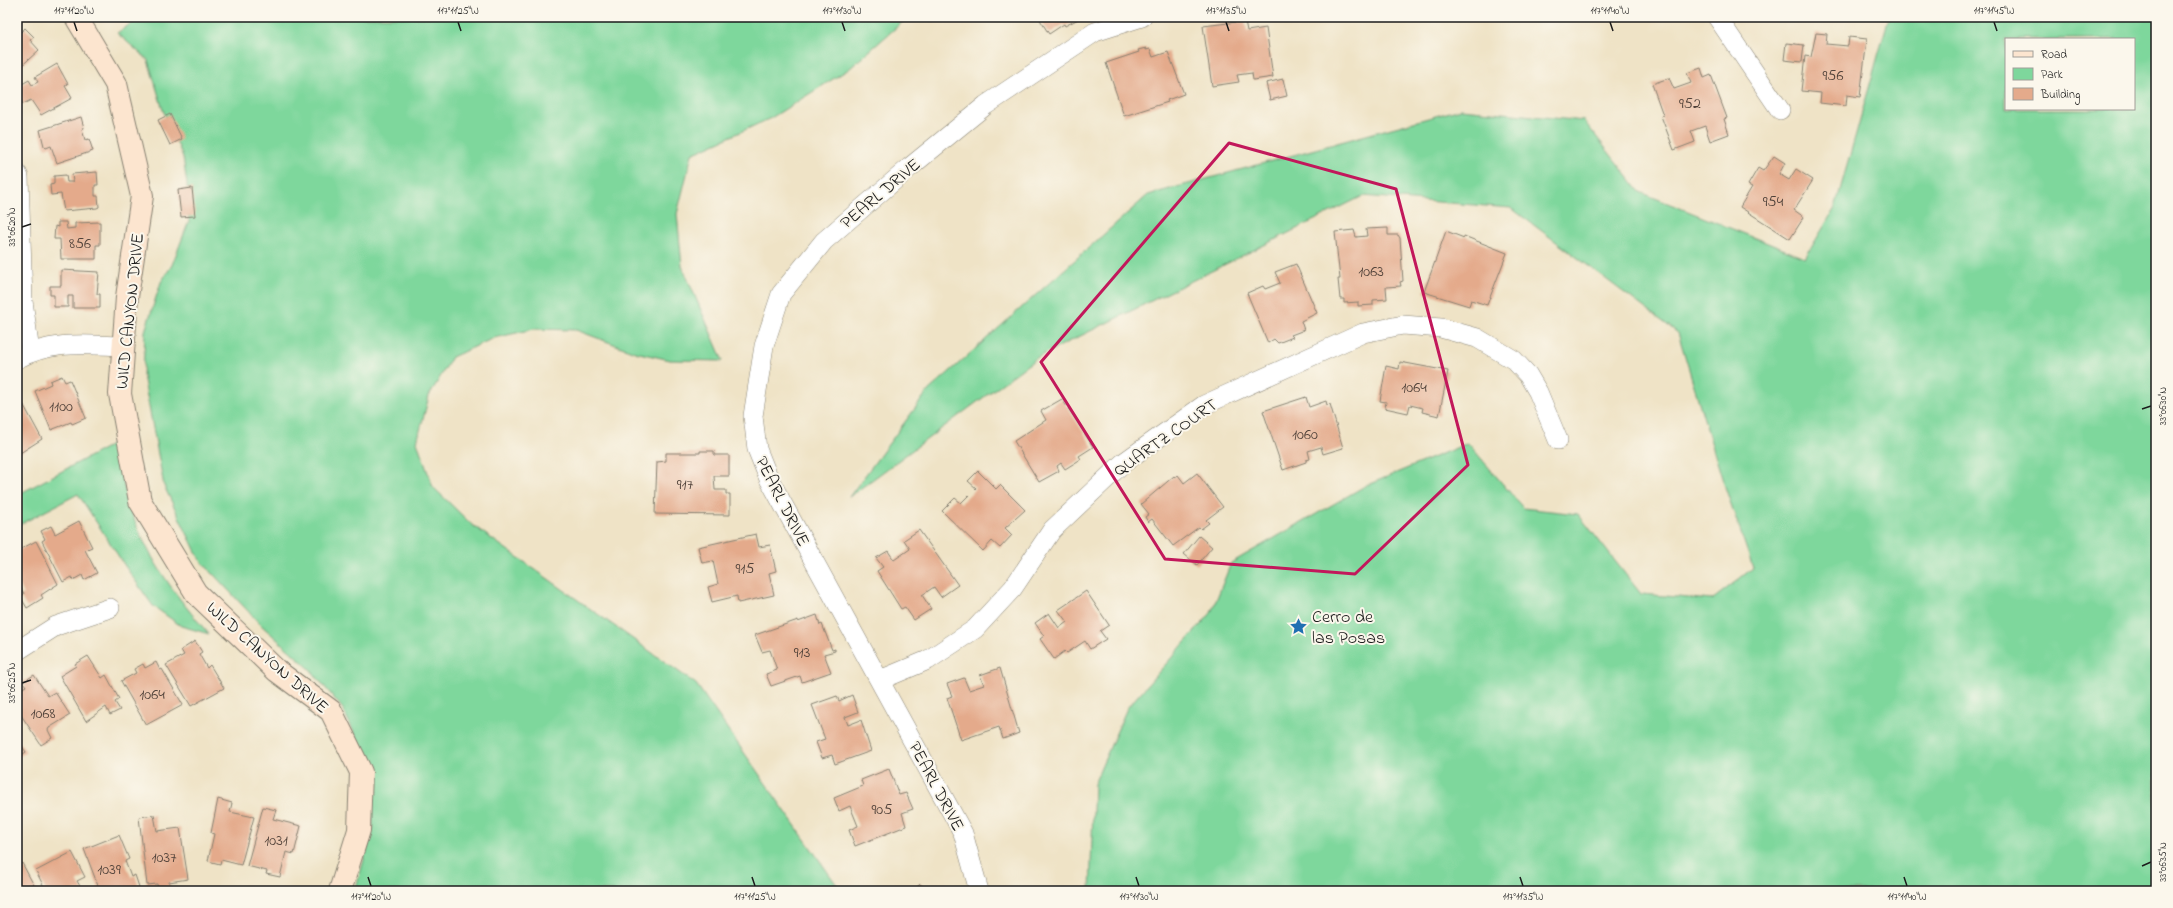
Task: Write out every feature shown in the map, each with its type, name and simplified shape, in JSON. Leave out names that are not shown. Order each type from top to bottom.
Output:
[{"type":"street","name":"WILD CANYON DRIVE","points":[[76,17],[116,84],[142,196],[127,297],[120,394],[140,501],[196,593],[277,671],[331,712],[361,772],[359,830],[340,891]]},
{"type":"street","name":"PEARL DRIVE","points":[[979,891],[963,833],[769,479],[757,449],[753,416],[764,346],[781,294],[824,241],[910,167],[986,105],[1095,32],[1142,17]]},
{"type":"street","points":[[1717,17],[1780,110]]},
{"type":"street","points":[[17,173],[19,177],[24,355],[61,344],[124,346]]},
{"type":"street","name":"QUARTZ COURT","points":[[880,680],[928,660],[975,629],[1013,588],[1052,530],[1128,459],[1204,406],[1363,333],[1403,325],[1441,328],[1477,338],[1514,360],[1528,375],[1538,392],[1558,440]]},
{"type":"street","points":[[17,651],[56,626],[110,608]]},
{"type":"highlighted area","points":[[1229,143],[1396,189],[1468,465],[1355,574],[1165,559],[1041,362]]},
{"type":"green space","points":[[141,17],[908,17],[849,69],[771,118],[692,154],[677,214],[682,266],[723,361],[670,360],[635,352],[576,330],[534,329],[494,338],[452,357],[429,396],[417,442],[433,487],[471,524],[696,684],[841,891],[355,891],[373,828],[369,765],[343,709],[310,669],[261,625],[200,560],[164,486],[143,375],[145,331],[161,282],[172,265],[189,221],[187,185],[183,157],[163,110],[148,60],[117,33]]},
{"type":"green space","points":[[1889,17],[2156,17],[2156,891],[1090,891],[1094,784],[1127,708],[1211,613],[1231,563],[1365,486],[1468,443],[1523,508],[1578,514],[1641,594],[1712,600],[1753,568],[1722,478],[1678,333],[1511,208],[1363,196],[1038,357],[849,497],[928,391],[1148,195],[1461,109],[1584,121],[1640,192],[1805,258],[1835,208]]},
{"type":"green space","points":[[115,443],[129,506],[139,531],[155,563],[165,578],[186,607],[209,634],[181,626],[153,606],[78,494],[17,526],[17,495]]},
{"type":"building","points":[[1082,17],[1065,26],[1064,24],[1049,34],[1039,18]]},
{"type":"building","points":[[1245,21],[1247,31],[1266,28],[1273,77],[1253,80],[1252,73],[1237,75],[1239,82],[1212,86],[1203,26]]},
{"type":"building","points":[[17,28],[21,32],[25,28],[34,37],[30,40],[39,50],[17,70]]},
{"type":"building","points":[[1816,33],[1827,34],[1826,44],[1848,46],[1849,37],[1867,39],[1860,97],[1847,95],[1846,106],[1820,103],[1821,93],[1801,91],[1805,56],[1811,57]]},
{"type":"building","points":[[1786,43],[1804,45],[1802,62],[1784,60]]},
{"type":"building","points":[[1146,48],[1146,50],[1150,49],[1153,57],[1168,52],[1184,94],[1167,100],[1168,102],[1124,116],[1106,63],[1139,52],[1138,50]]},
{"type":"building","points":[[57,64],[68,84],[65,86],[72,98],[41,115],[31,100],[23,104],[17,93],[17,87],[29,80],[32,85],[38,82],[35,77]]},
{"type":"building","points":[[1701,68],[1704,78],[1711,75],[1727,118],[1724,119],[1729,134],[1710,141],[1705,126],[1691,131],[1695,142],[1674,150],[1661,116],[1663,115],[1652,84],[1669,78],[1674,89],[1691,83],[1687,73]]},
{"type":"building","points":[[1283,79],[1287,96],[1270,100],[1266,83]]},
{"type":"building","points":[[170,114],[182,139],[170,145],[158,120]]},
{"type":"building","points":[[81,117],[85,140],[89,139],[93,151],[57,163],[51,146],[46,148],[44,146],[40,130]]},
{"type":"building","points":[[1774,156],[1785,163],[1779,174],[1789,180],[1796,169],[1813,180],[1794,210],[1804,217],[1790,239],[1740,207],[1752,187],[1748,185],[1758,168],[1763,171]]},
{"type":"building","points":[[97,172],[98,185],[95,185],[95,196],[98,196],[99,207],[97,208],[64,211],[61,194],[51,195],[50,185],[54,184],[54,176],[66,175],[67,182],[73,182],[72,174]]},
{"type":"building","points":[[192,188],[195,216],[181,217],[178,190]]},
{"type":"building","points":[[58,222],[66,222],[67,229],[75,228],[75,223],[100,222],[100,245],[96,245],[96,259],[61,259],[60,239],[54,239],[55,226],[58,227]]},
{"type":"building","points":[[1388,228],[1388,235],[1398,235],[1400,238],[1403,281],[1400,282],[1401,286],[1386,287],[1387,299],[1373,300],[1373,305],[1358,306],[1358,302],[1344,303],[1344,299],[1340,299],[1338,279],[1340,279],[1335,232],[1354,230],[1356,237],[1367,236],[1366,229]]},
{"type":"building","points":[[1446,231],[1464,238],[1464,236],[1507,253],[1487,305],[1471,300],[1469,306],[1424,292]]},
{"type":"building","points":[[1296,264],[1317,313],[1301,321],[1304,330],[1291,335],[1293,337],[1278,343],[1274,339],[1268,343],[1247,293],[1263,286],[1265,289],[1280,283],[1275,272]]},
{"type":"building","points":[[61,270],[99,272],[97,294],[100,294],[100,308],[73,308],[73,296],[68,296],[68,307],[54,307],[54,295],[50,295],[50,286],[61,286]]},
{"type":"building","points":[[1400,362],[1448,371],[1439,416],[1422,412],[1423,408],[1410,405],[1408,413],[1385,408],[1386,402],[1380,401],[1386,366],[1399,369]]},
{"type":"building","points":[[62,376],[65,382],[70,380],[86,418],[51,430],[35,391],[51,384],[50,381]]},
{"type":"building","points":[[1306,397],[1309,407],[1326,401],[1327,405],[1330,404],[1343,448],[1323,454],[1321,447],[1308,451],[1310,459],[1306,460],[1306,462],[1283,470],[1263,411]]},
{"type":"building","points":[[1062,399],[1093,447],[1079,456],[1081,459],[1065,469],[1061,463],[1057,466],[1059,471],[1039,482],[1014,441],[1046,420],[1041,411]]},
{"type":"building","points":[[22,402],[42,439],[17,455],[17,405]]},
{"type":"building","points":[[700,451],[714,451],[714,455],[729,455],[729,476],[714,476],[715,490],[726,490],[726,494],[730,494],[730,515],[655,514],[657,462],[666,461],[666,453],[700,453]]},
{"type":"building","points":[[978,471],[996,489],[1000,485],[1025,510],[1005,528],[1012,535],[1000,548],[992,541],[983,551],[942,511],[955,498],[961,503],[976,488],[968,481]]},
{"type":"building","points":[[1197,473],[1223,507],[1206,520],[1209,523],[1201,529],[1199,527],[1173,546],[1152,519],[1148,522],[1145,517],[1149,514],[1141,504],[1174,476],[1175,477],[1178,475],[1184,483]]},
{"type":"building","points":[[79,521],[92,547],[85,550],[97,573],[84,580],[82,575],[73,580],[72,577],[63,582],[42,541],[45,539],[41,531],[51,526],[55,534]]},
{"type":"building","points":[[919,530],[958,585],[941,597],[934,587],[922,595],[931,609],[914,620],[905,607],[901,609],[877,571],[883,567],[876,558],[888,551],[894,560],[910,549],[904,540]]},
{"type":"building","points":[[756,534],[759,547],[770,545],[776,571],[769,573],[774,595],[738,603],[737,596],[712,602],[708,587],[718,584],[713,561],[702,563],[698,547]]},
{"type":"building","points":[[1199,536],[1212,547],[1197,565],[1184,554]]},
{"type":"building","points":[[36,541],[58,584],[41,595],[43,598],[27,608],[20,596],[24,594],[17,580],[17,551]]},
{"type":"building","points":[[1086,591],[1109,625],[1100,631],[1106,639],[1090,649],[1085,641],[1067,653],[1065,651],[1054,659],[1040,639],[1044,636],[1035,623],[1049,613],[1059,628],[1067,622],[1058,610]]},
{"type":"building","points":[[817,615],[832,650],[835,649],[835,651],[824,654],[831,672],[802,682],[800,676],[771,686],[766,674],[777,670],[770,650],[762,652],[755,635]]},
{"type":"building","points":[[195,641],[202,652],[199,654],[207,668],[210,665],[224,688],[191,706],[166,665],[184,655],[181,650]]},
{"type":"building","points":[[88,656],[102,678],[106,675],[119,699],[115,702],[120,710],[110,715],[106,707],[86,721],[60,676]]},
{"type":"building","points":[[156,662],[160,670],[162,669],[183,705],[146,725],[121,681],[136,673],[134,669],[143,664],[145,668]]},
{"type":"building","points":[[1000,668],[1019,733],[1003,739],[999,727],[961,740],[947,698],[952,696],[947,684],[964,678],[969,690],[984,685],[980,675]]},
{"type":"building","points":[[34,675],[48,696],[55,692],[70,715],[49,728],[48,730],[52,738],[41,745],[17,709],[17,691],[26,686],[23,682]]},
{"type":"building","points":[[852,695],[858,712],[845,717],[848,725],[861,720],[871,751],[835,764],[832,755],[822,758],[816,742],[825,739],[812,705],[837,696],[839,701]]},
{"type":"building","points":[[17,739],[26,752],[17,758]]},
{"type":"building","points":[[889,769],[899,795],[906,793],[913,809],[902,813],[906,826],[855,846],[849,830],[858,826],[850,806],[839,811],[834,798],[863,786],[861,780]]},
{"type":"building","points":[[218,799],[232,803],[230,812],[254,817],[241,865],[221,860],[220,864],[208,861],[214,834],[211,833]]},
{"type":"building","points":[[263,807],[276,810],[273,819],[301,826],[294,854],[286,852],[280,877],[266,874],[267,871],[247,866]]},
{"type":"building","points":[[154,815],[157,831],[180,828],[188,879],[169,882],[170,886],[158,888],[157,884],[147,885],[139,817]]},
{"type":"building","points":[[119,835],[129,859],[125,861],[131,877],[135,875],[139,887],[131,891],[122,891],[121,887],[110,891],[100,891],[84,849]]},
{"type":"building","points":[[72,852],[85,877],[77,881],[83,891],[46,891],[36,871]]},
{"type":"building","points":[[22,863],[37,891],[17,891],[17,865]]},
{"type":"building","points":[[920,884],[928,891],[913,891]]},
{"type":"place","name":"Cerro de las Posas","points":[[1299,626]]}]
